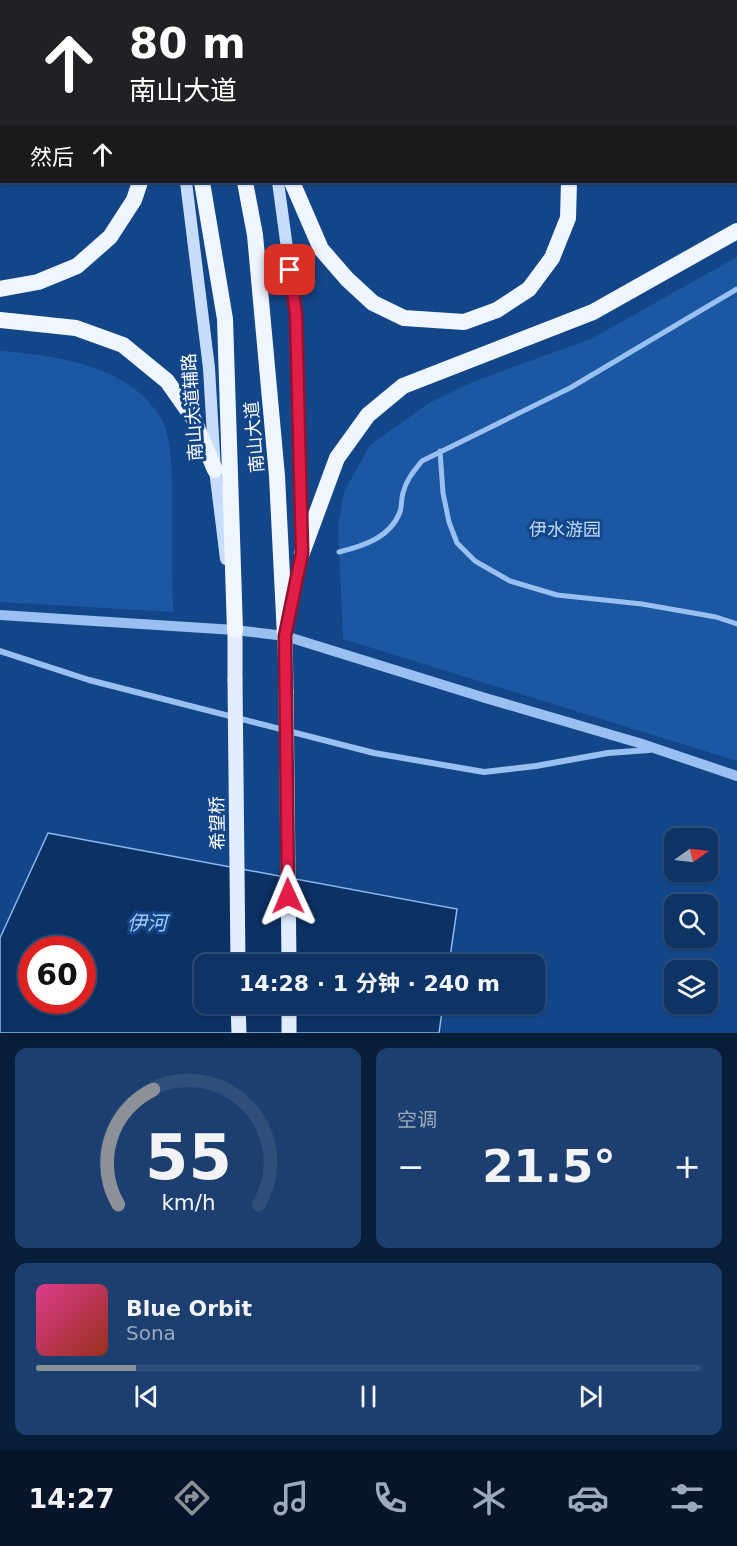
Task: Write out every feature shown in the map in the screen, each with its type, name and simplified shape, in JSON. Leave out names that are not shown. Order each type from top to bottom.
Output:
[{"type":"highway","points":[[0,289],[38,282],[77,266],[110,237],[134,200],[140,183]]},
{"type":"highway","name":"南山大道","points":[[202,183],[225,319],[235,630]]},
{"type":"highway","name":"南山大道","points":[[245,183],[255,235],[276,465],[285,636]]},
{"type":"highway","points":[[292,183],[321,249],[347,279],[373,303],[404,318],[464,322],[497,310],[529,289],[552,258],[568,218],[569,183]]},
{"type":"highway","points":[[302,553],[337,458],[368,415],[403,386],[593,312],[737,231]]},
{"type":"highway","points":[[0,320],[76,328],[123,345],[167,381],[193,418],[215,470]]},
{"type":"main road","name":"南山大道辅路","points":[[186,183],[209,368],[215,470],[235,630]]},
{"type":"main road","points":[[278,183],[296,314],[302,553],[285,636]]},
{"type":"main road","name":"南山大道","points":[[235,630],[235,680]]},
{"type":"main road","name":"南山大道","points":[[285,636],[289,954]]},
{"type":"main road","name":"希望桥","points":[[235,680],[238,954]]},
{"type":"main road","points":[[238,1014],[239,1033]]},
{"type":"main road","points":[[289,1014],[289,1033]]},
{"type":"street","points":[[339,552],[364,546],[386,533],[400,512],[402,494],[409,477],[422,461],[570,388],[737,289]]},
{"type":"street","points":[[440,451],[443,493],[449,522],[457,543],[475,561],[492,571],[510,581],[557,595],[642,604],[716,617],[737,624]]},
{"type":"street","points":[[0,615],[235,630],[285,636],[482,698],[659,749],[737,776]]},
{"type":"street","points":[[0,651],[89,680],[362,750],[484,772],[536,766],[608,753],[659,749]]},
{"type":"green space","name":"伊水游园","points":[[737,257],[737,761],[343,639],[338,526],[344,492],[370,445],[429,403],[477,380],[591,339]]},
{"type":"green space","points":[[0,351],[68,360],[112,375],[132,387],[149,402],[162,420],[169,441],[172,467],[173,612],[0,602]]},
{"type":"water","name":"伊河","points":[[48,833],[457,909],[450,954],[194,954],[194,1014],[442,1014],[439,1033],[0,1033],[0,938]]},
{"type":"route","points":[[288,896],[285,636],[302,553],[296,314],[290,270]]}]
